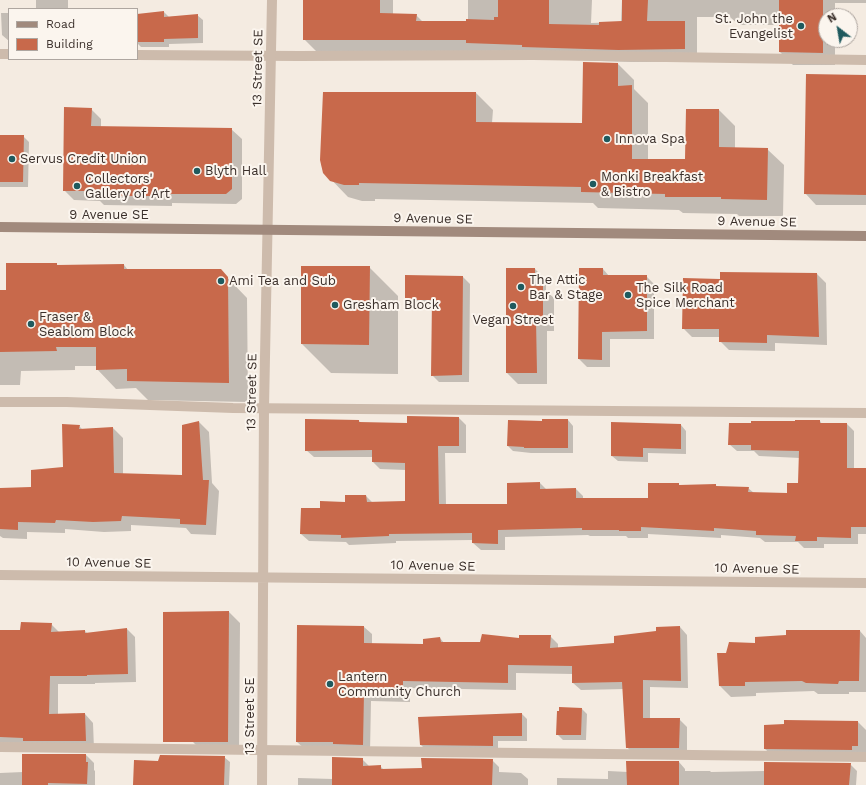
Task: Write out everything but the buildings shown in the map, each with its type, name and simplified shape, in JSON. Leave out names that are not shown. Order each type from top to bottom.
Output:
[{"type":"main road","name":"9 Avenue SE","points":[[0,227],[866,236]]},
{"type":"street","name":"13 Street SE","points":[[262,785],[264,408],[272,0]]},
{"type":"street","points":[[138,55],[533,55],[866,60]]},
{"type":"street","points":[[0,402],[67,402],[264,408],[866,413]]},
{"type":"street","name":"10 Avenue SE","points":[[0,575],[866,583]]},
{"type":"street","points":[[0,747],[866,757]]},
{"type":"place","name":"St. John the Evangelist","points":[[801,26]]},
{"type":"place","name":"Innova Spa","points":[[607,139]]},
{"type":"place","name":"Servus Credit Union","points":[[12,159]]},
{"type":"place","name":"Blyth Hall","points":[[197,171]]},
{"type":"place","name":"Monki Breakfast & Bistro","points":[[593,184]]},
{"type":"place","name":"Collectors' Gallery of Art","points":[[77,186]]},
{"type":"place","name":"Ami Tea and Sub","points":[[221,281]]},
{"type":"place","name":"The Attic Bar & Stage","points":[[521,287]]},
{"type":"place","name":"The Silk Road Spice Merchant","points":[[628,295]]},
{"type":"place","name":"Gresham Block","points":[[335,305]]},
{"type":"place","name":"Vegan Street","points":[[513,306]]},
{"type":"place","name":"Fraser & Seablom Block","points":[[31,324]]},
{"type":"place","name":"Lantern Community Church","points":[[330,684]]}]
